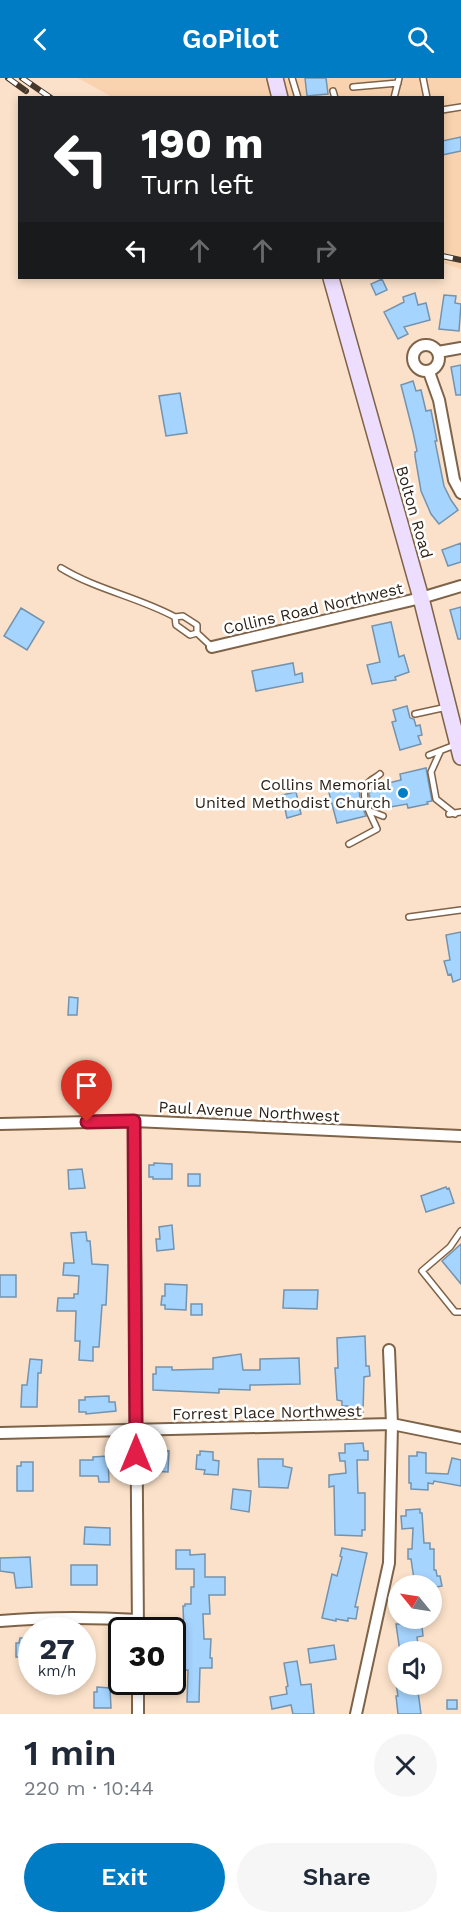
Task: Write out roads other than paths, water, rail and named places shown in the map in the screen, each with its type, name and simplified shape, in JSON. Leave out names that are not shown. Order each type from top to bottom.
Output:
[{"type":"street","points":[[274,78],[279,96]]},
{"type":"street","name":"Bolton Road","points":[[331,279],[454,716],[459,751]]},
{"type":"street","points":[[420,346],[433,347],[440,356],[438,364],[429,372],[419,370],[413,362],[414,352],[420,346]]},
{"type":"street","points":[[438,352],[461,348]]},
{"type":"street","points":[[429,372],[439,400],[454,480],[461,493]]},
{"type":"street","name":"Collins Road Northwest","points":[[212,647],[421,598],[461,586]]},
{"type":"street","points":[[134,1121],[138,1617]]},
{"type":"street","name":"Paul Avenue Northwest","points":[[0,1124],[134,1121],[461,1136]]},
{"type":"street","points":[[356,1714],[389,1563],[392,1424],[389,1350]]},
{"type":"street","name":"Forrest Place Northwest","points":[[0,1433],[392,1424],[461,1438]]},
{"type":"street","points":[[0,1622],[83,1617],[108,1621]]},
{"type":"street","points":[[138,1695],[138,1714]]},
{"type":"lane","points":[[292,78],[297,96]]},
{"type":"lane","points":[[423,78],[427,96]]},
{"type":"lane","points":[[353,87],[398,80],[394,96]]},
{"type":"lane","points":[[444,110],[461,107]]},
{"type":"lane","points":[[61,568],[91,584],[160,608],[175,616],[183,616],[196,625],[197,633],[212,647]]},
{"type":"lane","points":[[175,616],[176,625],[183,631],[190,635],[197,633]]},
{"type":"lane","points":[[414,714],[454,716]]},
{"type":"lane","points":[[429,755],[459,751]]},
{"type":"lane","points":[[440,752],[431,772],[436,799],[455,813]]},
{"type":"lane","points":[[349,844],[377,829],[365,802],[364,794],[368,783],[380,774]]},
{"type":"lane","points":[[370,811],[383,816]]},
{"type":"lane","points":[[409,917],[461,910]]},
{"type":"lane","points":[[461,1231],[450,1247],[422,1270],[455,1312],[461,1312]]},
{"type":"railway","points":[[8,78],[26,91]]},
{"type":"railway","points":[[22,78],[48,96]]},
{"type":"railway","points":[[444,256],[461,260]]},
{"type":"place","name":"Collins Memorial United Methodist Church","points":[[403,793]]}]
